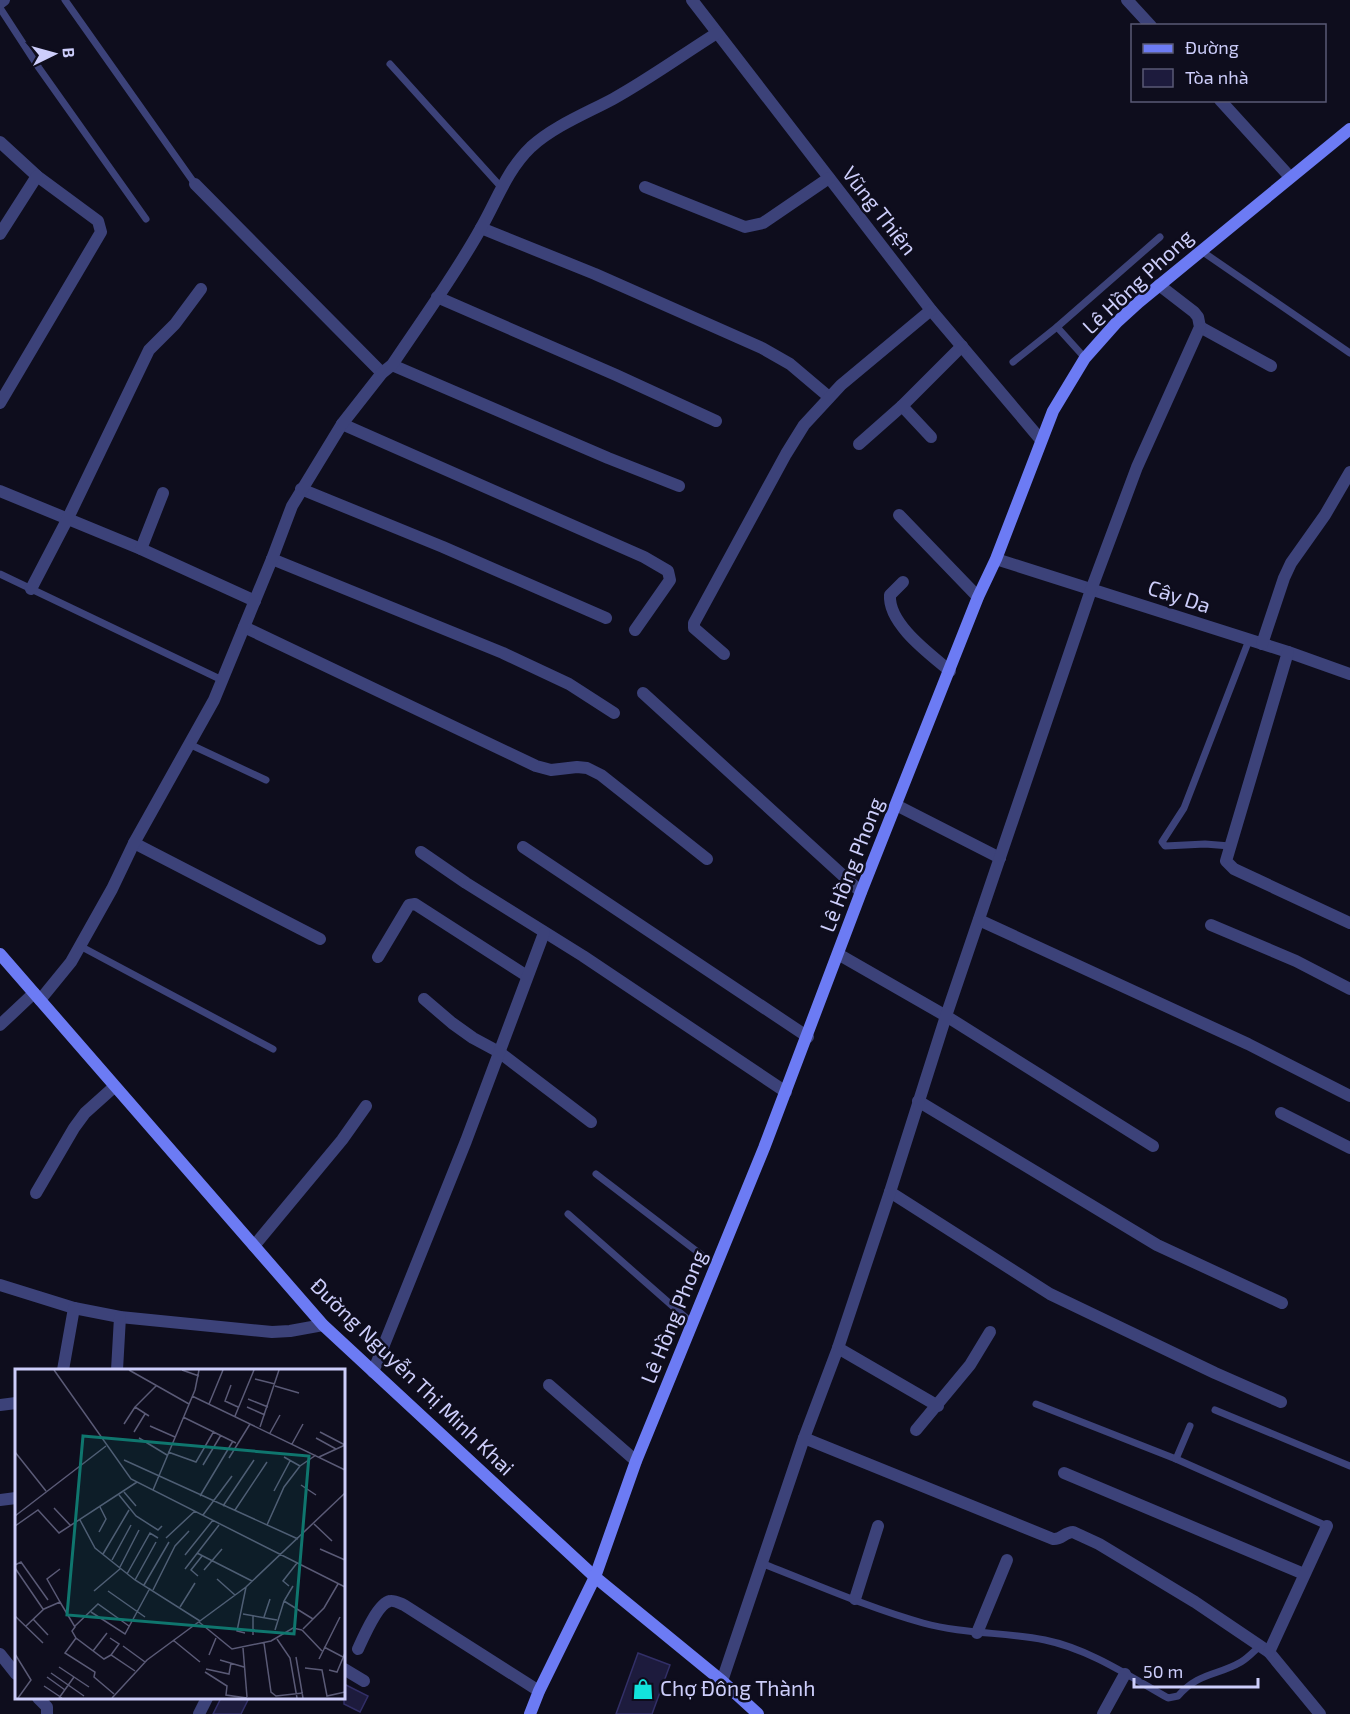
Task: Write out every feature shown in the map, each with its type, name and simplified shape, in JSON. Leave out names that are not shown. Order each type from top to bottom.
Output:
[{"type":"main road","name":"Lê Hồng Phong","points":[[530,1714],[595,1577],[636,1461],[786,1092],[861,892],[978,597],[996,559],[1053,411],[1085,358],[1117,322],[1200,250],[1350,129]]},
{"type":"main road","name":"Đường Nguyễn Thị Minh Khai","points":[[0,954],[323,1325],[595,1577],[722,1681],[758,1714]]},
{"type":"street","points":[[0,3],[4,0]]},
{"type":"street","name":"Vũng Thiện","points":[[692,0],[931,310],[1041,440]]},
{"type":"street","points":[[1127,0],[1149,24]]},
{"type":"street","points":[[0,1025],[37,996],[71,962],[214,700],[273,559],[286,518],[301,489],[342,424],[382,373],[392,364],[437,297],[481,228],[515,166],[533,145],[616,97],[717,33]]},
{"type":"street","points":[[1222,102],[1290,177]]},
{"type":"street","points":[[0,142],[37,176],[98,221],[101,232],[0,403]]},
{"type":"street","points":[[0,234],[37,176]]},
{"type":"street","points":[[645,187],[745,227],[764,223],[829,178]]},
{"type":"street","points":[[195,184],[382,373]]},
{"type":"street","points":[[481,228],[595,274],[762,348],[790,364],[829,397]]},
{"type":"street","points":[[722,1681],[804,1438],[838,1348],[946,1016],[1091,590],[1137,467],[1200,327],[1194,312],[1159,285]]},
{"type":"street","points":[[31,589],[149,350],[176,324],[201,289]]},
{"type":"street","points":[[437,297],[716,421]]},
{"type":"street","points":[[724,654],[694,628],[694,623],[786,454],[804,425],[829,397],[931,310]]},
{"type":"street","points":[[1200,327],[1271,366]]},
{"type":"street","points":[[859,444],[902,406],[962,346]]},
{"type":"street","points":[[392,364],[608,458],[679,486]]},
{"type":"street","points":[[902,406],[932,437]]},
{"type":"street","points":[[342,424],[644,557],[668,571],[670,580],[635,630]]},
{"type":"street","points":[[1262,644],[1291,562],[1321,522],[1350,472]]},
{"type":"street","points":[[301,489],[443,547],[606,618]]},
{"type":"street","points":[[0,491],[141,549],[255,601]]},
{"type":"street","points":[[141,549],[163,493]]},
{"type":"street","points":[[899,515],[978,597]]},
{"type":"street","points":[[273,559],[524,662],[569,684],[614,713]]},
{"type":"street","name":"Cây Da","points":[[996,559],[1350,674]]},
{"type":"street","points":[[903,582],[890,595],[892,611],[912,638],[950,671]]},
{"type":"street","points":[[244,627],[536,766],[551,770],[587,768],[601,775],[707,859]]},
{"type":"street","points":[[1288,652],[1226,861],[1234,870],[1350,923]]},
{"type":"street","points":[[643,693],[861,892]]},
{"type":"street","points":[[896,805],[1000,858]]},
{"type":"street","points":[[134,843],[320,939]]},
{"type":"street","points":[[523,847],[807,1036]]},
{"type":"street","points":[[422,852],[786,1092]]},
{"type":"street","points":[[378,957],[404,912],[409,905],[415,904],[527,976]]},
{"type":"street","points":[[979,920],[1248,1044],[1350,1096]]},
{"type":"street","points":[[1211,924],[1296,961],[1350,989]]},
{"type":"street","points":[[373,1372],[461,1152],[544,933]]},
{"type":"street","points":[[838,954],[946,1016],[1153,1146]]},
{"type":"street","points":[[424,999],[472,1038],[499,1052],[591,1122]]},
{"type":"street","points":[[36,1193],[85,1113],[114,1087]]},
{"type":"street","points":[[918,1101],[1157,1245],[1282,1303]]},
{"type":"street","points":[[254,1246],[342,1140],[366,1106]]},
{"type":"street","points":[[1281,1113],[1350,1148]]},
{"type":"street","points":[[890,1192],[1050,1294],[1281,1402]]},
{"type":"street","points":[[0,1285],[74,1308],[120,1317],[272,1332],[323,1325]]},
{"type":"street","points":[[63,1369],[74,1308]]},
{"type":"street","points":[[117,1369],[120,1317]]},
{"type":"street","points":[[916,1430],[970,1365],[990,1332]]},
{"type":"street","points":[[838,1348],[938,1406]]},
{"type":"street","points":[[549,1385],[636,1461]]},
{"type":"street","points":[[0,1405],[15,1403]]},
{"type":"street","points":[[804,1438],[1053,1539],[1057,1540],[1069,1532],[1080,1534],[1099,1544],[1185,1596],[1264,1649],[1320,1714]]},
{"type":"street","points":[[1064,1473],[1304,1574]]},
{"type":"street","points":[[0,1500],[15,1498]]},
{"type":"street","points":[[855,1599],[878,1526]]},
{"type":"street","points":[[1264,1649],[1327,1526]]},
{"type":"street","points":[[977,1633],[1006,1560]]},
{"type":"street","points":[[358,1649],[370,1624],[385,1603],[392,1600],[404,1605],[539,1691]]},
{"type":"street","points":[[0,1654],[15,1673]]},
{"type":"street","points":[[345,1670],[364,1680]]},
{"type":"street","points":[[1103,1714],[1125,1674]]},
{"type":"street","points":[[199,1714],[206,1699]]},
{"type":"lane","points":[[65,0],[195,184]]},
{"type":"lane","points":[[0,8],[39,68],[146,219]]},
{"type":"lane","points":[[390,64],[501,188]]},
{"type":"lane","points":[[1013,362],[1057,327],[1160,237]]},
{"type":"lane","points":[[1200,250],[1350,353]]},
{"type":"lane","points":[[1057,327],[1085,358]]},
{"type":"lane","points":[[0,574],[222,680]]},
{"type":"lane","points":[[1230,846],[1205,844],[1166,846],[1162,843],[1185,808],[1249,640]]},
{"type":"lane","points":[[189,744],[266,780]]},
{"type":"lane","points":[[80,946],[273,1049]]},
{"type":"lane","points":[[596,1174],[716,1266]]},
{"type":"lane","points":[[568,1214],[693,1324]]},
{"type":"lane","points":[[1036,1404],[1176,1459],[1327,1526]]},
{"type":"lane","points":[[1215,1410],[1350,1466]]},
{"type":"lane","points":[[1176,1459],[1191,1426]]},
{"type":"lane","points":[[761,1563],[855,1599],[949,1630],[1044,1640],[1099,1660],[1172,1699],[1198,1678],[1243,1661],[1264,1649]]},
{"type":"building","name":"Chợ Đông Thành","points":[[638,1653],[670,1665],[652,1714],[616,1714]]},
{"type":"building","points":[[345,1684],[368,1696],[360,1712],[344,1704]]},
{"type":"building","points":[[220,1699],[248,1699],[241,1714],[213,1714]]},
{"type":"place","name":"Chợ Đông Thành","points":[[643,1689]]}]
